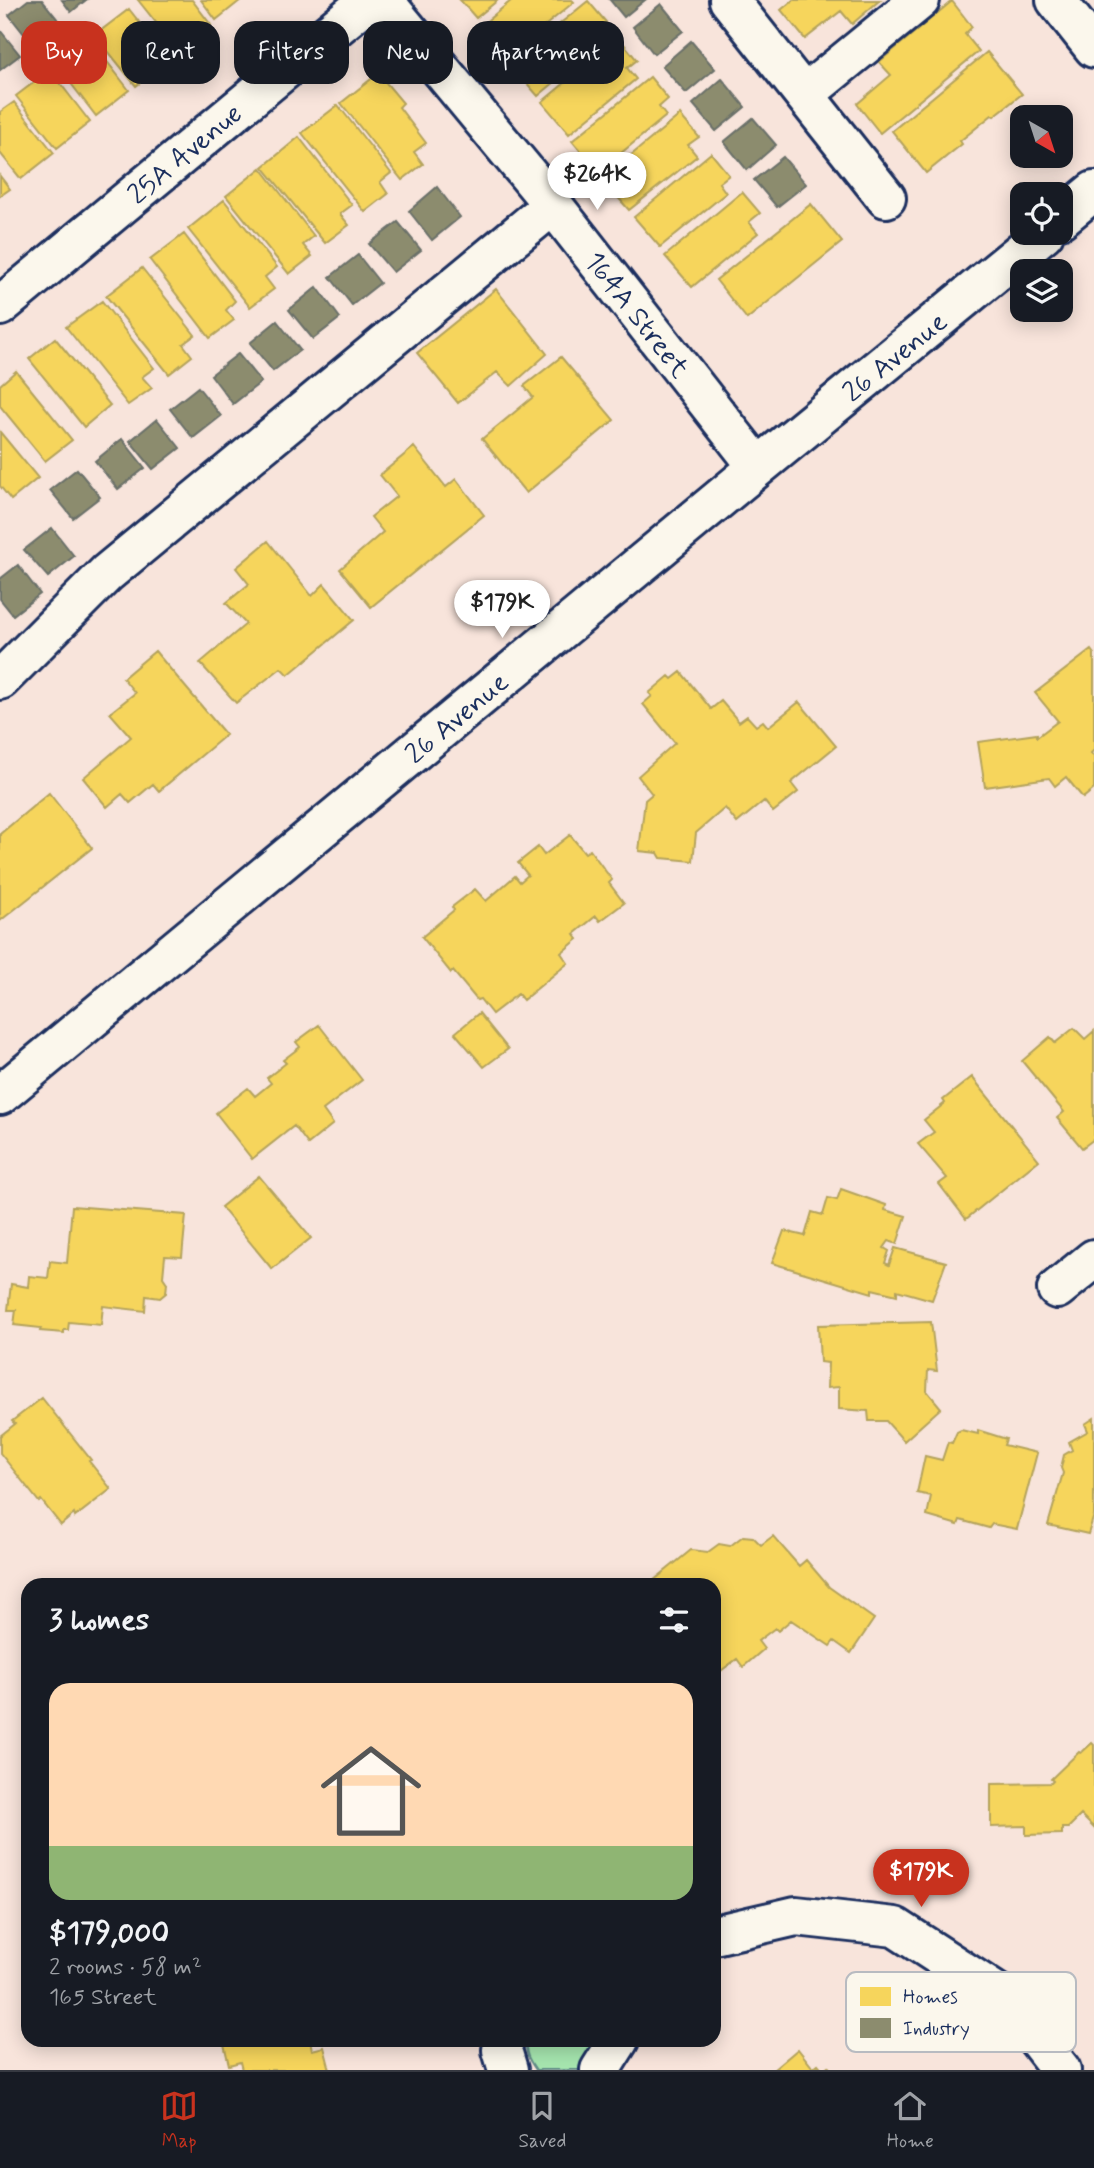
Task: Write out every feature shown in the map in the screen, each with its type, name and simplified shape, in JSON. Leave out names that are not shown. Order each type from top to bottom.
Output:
[{"type":"street","name":"25A Avenue","points":[[0,306],[369,0]]},
{"type":"street","name":"164A Street","points":[[383,0],[554,205],[758,467]]},
{"type":"street","points":[[729,0],[886,198]]},
{"type":"street","points":[[805,94],[920,0]]},
{"type":"street","points":[[1056,0],[1094,48]]},
{"type":"street","points":[[1073,208],[1094,191]]},
{"type":"street","points":[[0,680],[107,573],[554,205]]},
{"type":"street","name":"26 Avenue","points":[[0,1095],[1029,245]]},
{"type":"street","points":[[1058,1289],[1094,1258]]},
{"type":"street","points":[[721,1933],[796,1916],[895,1927],[964,1972]]},
{"type":"street","points":[[503,2047],[508,2070]]},
{"type":"street","points":[[600,2070],[615,2047]]},
{"type":"street","points":[[1047,2052],[1061,2070]]},
{"type":"green space","points":[[594,2047],[581,2070],[536,2070],[526,2048]]},
{"type":"building: Homes","points":[[138,0],[192,0],[208,21],[155,21]]},
{"type":"building: Homes","points":[[201,0],[241,0],[216,20]]},
{"type":"building: Homes","points":[[460,0],[498,0],[476,18]]},
{"type":"building: Homes","points":[[512,0],[574,2],[551,21],[487,21]]},
{"type":"building: Homes","points":[[793,0],[880,0],[852,24],[841,11],[805,39],[781,10]]},
{"type":"building: Homes","points":[[588,1],[605,21],[563,21]]},
{"type":"building: Homes","points":[[952,1],[972,27],[965,34],[979,51],[880,133],[857,104],[891,75],[879,62]]},
{"type":"building: Homes","points":[[129,9],[138,21],[121,21],[121,67],[107,50],[107,26]]},
{"type":"building: Homes","points":[[624,44],[637,60],[627,68],[636,79],[569,134],[542,102],[564,84],[624,84]]},
{"type":"building: Homes","points":[[987,52],[1022,94],[960,141],[962,144],[926,173],[892,131]]},
{"type":"building: Homes","points":[[107,61],[121,80],[121,84],[129,90],[96,116],[71,84],[107,84]]},
{"type":"building: Homes","points":[[650,77],[668,99],[659,107],[666,116],[598,172],[572,141]]},
{"type":"building: Homes","points":[[32,84],[61,84],[90,122],[57,148],[16,96]]},
{"type":"building: Homes","points":[[365,84],[387,84],[403,103],[399,107],[426,143],[414,152],[423,164],[402,180],[341,103]]},
{"type":"building: Homes","points":[[528,84],[552,84],[538,96]]},
{"type":"building: Homes","points":[[14,102],[54,153],[21,179],[0,153],[0,112]]},
{"type":"building: Homes","points":[[338,105],[391,173],[380,182],[388,194],[365,212],[302,133]]},
{"type":"building: Homes","points":[[680,115],[699,137],[688,145],[697,156],[629,210],[602,179]]},
{"type":"building: Homes","points":[[299,137],[352,205],[340,214],[349,225],[325,243],[263,167]]},
{"type":"building: Homes","points":[[711,153],[729,175],[719,183],[726,193],[660,247],[634,217]]},
{"type":"building: Homes","points":[[261,168],[314,236],[303,245],[312,256],[289,274],[226,196]]},
{"type":"building: Homes","points":[[0,176],[10,189],[0,196]]},
{"type":"building: Homes","points":[[742,192],[760,213],[749,222],[758,233],[692,287],[665,256]]},
{"type":"building: Homes","points":[[224,200],[277,267],[265,277],[274,289],[250,307],[188,229]]},
{"type":"building: Homes","points":[[811,204],[842,242],[747,319],[716,280]]},
{"type":"building: Homes","points":[[184,234],[235,301],[226,310],[234,320],[210,338],[150,260]]},
{"type":"building: Homes","points":[[142,268],[195,335],[183,344],[192,356],[169,374],[106,296]]},
{"type":"building: Homes","points":[[496,289],[547,354],[511,386],[497,372],[458,403],[417,353]]},
{"type":"building: Homes","points":[[102,301],[154,368],[142,377],[152,388],[128,405],[66,327]]},
{"type":"building: Homes","points":[[55,338],[110,405],[84,427],[29,359]]},
{"type":"building: Homes","points":[[561,357],[614,420],[526,493],[482,439],[533,397],[524,386]]},
{"type":"building: Homes","points":[[16,371],[72,440],[45,461],[0,406],[0,385]]},
{"type":"building: Homes","points":[[0,432],[38,478],[11,500],[0,486]]},
{"type":"building: Homes","points":[[414,447],[446,487],[456,479],[484,515],[371,607],[340,569],[383,532],[371,517],[397,496],[380,475]]},
{"type":"building: Homes","points":[[268,541],[312,596],[324,584],[354,620],[288,675],[281,668],[236,703],[200,663],[246,624],[226,603],[249,584],[236,568]]},
{"type":"building: Homes","points":[[1091,650],[1094,654],[1094,750],[1091,753],[1094,757],[1094,789],[1083,798],[1066,777],[1055,786],[1049,778],[985,787],[978,742],[1037,734],[1037,737],[1058,721],[1035,693]]},
{"type":"building: Homes","points":[[155,651],[226,735],[159,791],[153,784],[130,803],[122,794],[107,807],[83,778],[131,737],[110,713],[135,693],[123,678]]},
{"type":"building: Homes","points":[[681,672],[711,709],[721,701],[739,722],[747,716],[756,726],[763,721],[768,727],[799,702],[836,746],[791,783],[798,792],[773,812],[764,801],[737,823],[725,808],[696,833],[693,861],[661,858],[658,853],[639,851],[645,800],[652,794],[638,776],[675,743],[643,704],[652,696],[649,693],[669,676],[672,679]]},
{"type":"building: Homes","points":[[49,793],[92,848],[0,921],[0,834]]},
{"type":"building: Homes","points":[[570,835],[585,853],[590,850],[612,880],[609,883],[624,903],[600,921],[596,916],[574,934],[578,939],[561,953],[568,963],[523,1000],[518,994],[492,1014],[453,971],[451,973],[422,937],[475,889],[486,901],[515,876],[520,882],[528,875],[518,863],[538,847],[544,855]]},
{"type":"building: Homes","points":[[479,1013],[508,1049],[484,1067],[455,1033]]},
{"type":"building: Homes","points":[[319,1025],[362,1080],[323,1110],[333,1124],[308,1144],[294,1126],[252,1159],[216,1113],[248,1088],[255,1096],[271,1083],[267,1078],[286,1063],[283,1060],[300,1047],[296,1042]]},
{"type":"building: Homes","points":[[1074,1028],[1085,1039],[1094,1031],[1094,1139],[1082,1148],[1057,1118],[1064,1112],[1022,1061],[1050,1037],[1055,1043]]},
{"type":"building: Homes","points":[[972,1077],[1039,1160],[966,1219],[939,1184],[947,1178],[918,1144],[934,1132],[924,1120],[945,1103],[943,1100]]},
{"type":"building: Homes","points":[[259,1176],[311,1238],[272,1269],[221,1207]]},
{"type":"building: Homes","points":[[841,1189],[886,1205],[885,1210],[906,1216],[897,1244],[889,1241],[884,1248],[889,1251],[885,1263],[889,1265],[895,1248],[946,1262],[932,1300],[897,1290],[897,1295],[872,1289],[872,1293],[772,1263],[784,1231],[805,1236],[812,1212],[823,1215],[828,1198],[837,1200]]},
{"type":"building: Homes","points":[[72,1206],[186,1215],[182,1257],[165,1256],[163,1277],[167,1283],[166,1293],[160,1298],[146,1296],[145,1311],[103,1306],[101,1325],[69,1322],[68,1330],[64,1330],[64,1333],[14,1325],[16,1310],[8,1310],[11,1284],[28,1287],[29,1276],[48,1278],[50,1261],[67,1263]]},
{"type":"building: Homes","points":[[931,1322],[937,1371],[928,1370],[927,1391],[941,1408],[904,1441],[886,1421],[869,1421],[868,1411],[839,1409],[839,1387],[827,1388],[828,1363],[820,1362],[818,1325]]},
{"type":"building: Homes","points":[[42,1398],[111,1489],[61,1525],[0,1453],[0,1436],[15,1424],[12,1421]]},
{"type":"building: Homes","points":[[1094,1418],[1094,1515],[1088,1534],[1048,1525],[1063,1473],[1061,1468],[1064,1455],[1072,1450],[1069,1442],[1088,1431],[1085,1424]]},
{"type":"building: Homes","points":[[961,1430],[978,1434],[978,1430],[1006,1439],[1004,1445],[1037,1453],[1017,1529],[992,1524],[989,1528],[960,1520],[958,1525],[927,1516],[931,1496],[917,1493],[925,1456],[942,1460],[948,1442],[952,1443],[957,1432]]},
{"type":"building: Homes","points":[[743,1536],[753,1537],[761,1545],[773,1536],[799,1566],[806,1560],[829,1587],[874,1619],[851,1653],[834,1641],[830,1646],[791,1620],[778,1631],[775,1628],[758,1641],[764,1649],[743,1667],[737,1659],[721,1671],[721,1578],[657,1578],[691,1550],[708,1552],[719,1544],[730,1546]]},
{"type":"building: Homes","points":[[1092,1743],[1094,1828],[1081,1815],[1068,1828],[1062,1828],[1062,1834],[1026,1835],[1026,1826],[991,1827],[991,1784],[1051,1783],[1051,1779]]},
{"type":"building: Homes","points":[[225,2047],[311,2047],[312,2050],[324,2047],[330,2070],[242,2070],[240,2062],[229,2065]]},
{"type":"building: Homes","points":[[798,2049],[813,2068],[818,2064],[823,2070],[773,2070]]},
{"type":"building: Industry","points":[[28,0],[42,0],[59,21],[21,21],[21,30],[9,15]]},
{"type":"building: Industry","points":[[62,0],[86,0],[71,12]]},
{"type":"building: Industry","points":[[610,0],[645,0],[624,17]]},
{"type":"building: Industry","points":[[661,4],[683,31],[654,54],[633,27]]},
{"type":"building: Industry","points":[[0,30],[20,55],[0,70]]},
{"type":"building: Industry","points":[[691,41],[715,69],[686,93],[662,66]]},
{"type":"building: Industry","points":[[722,79],[745,107],[716,131],[693,104]]},
{"type":"building: Industry","points":[[753,118],[776,145],[747,170],[724,142]]},
{"type":"building: Industry","points":[[783,157],[806,184],[777,207],[754,180]]},
{"type":"building: Industry","points":[[437,187],[460,217],[432,240],[409,211]]},
{"type":"building: Industry","points":[[398,222],[421,250],[393,272],[369,244]]},
{"type":"building: Industry","points":[[358,255],[380,283],[352,305],[330,277]]},
{"type":"building: Industry","points":[[317,287],[340,318],[313,339],[289,310]]},
{"type":"building: Industry","points":[[277,321],[300,350],[273,371],[250,343]]},
{"type":"building: Industry","points":[[238,354],[261,382],[233,404],[211,375]]},
{"type":"building: Industry","points":[[198,387],[221,416],[193,438],[170,409]]},
{"type":"building: Industry","points":[[157,419],[180,448],[153,469],[130,441]]},
{"type":"building: Industry","points":[[122,439],[145,468],[118,489],[95,461]]},
{"type":"building: Industry","points":[[77,469],[100,497],[73,518],[50,490]]},
{"type":"building: Industry","points":[[52,528],[74,556],[48,577],[24,550]]},
{"type":"building: Industry","points":[[18,565],[40,594],[13,615],[0,599],[0,579]]}]
